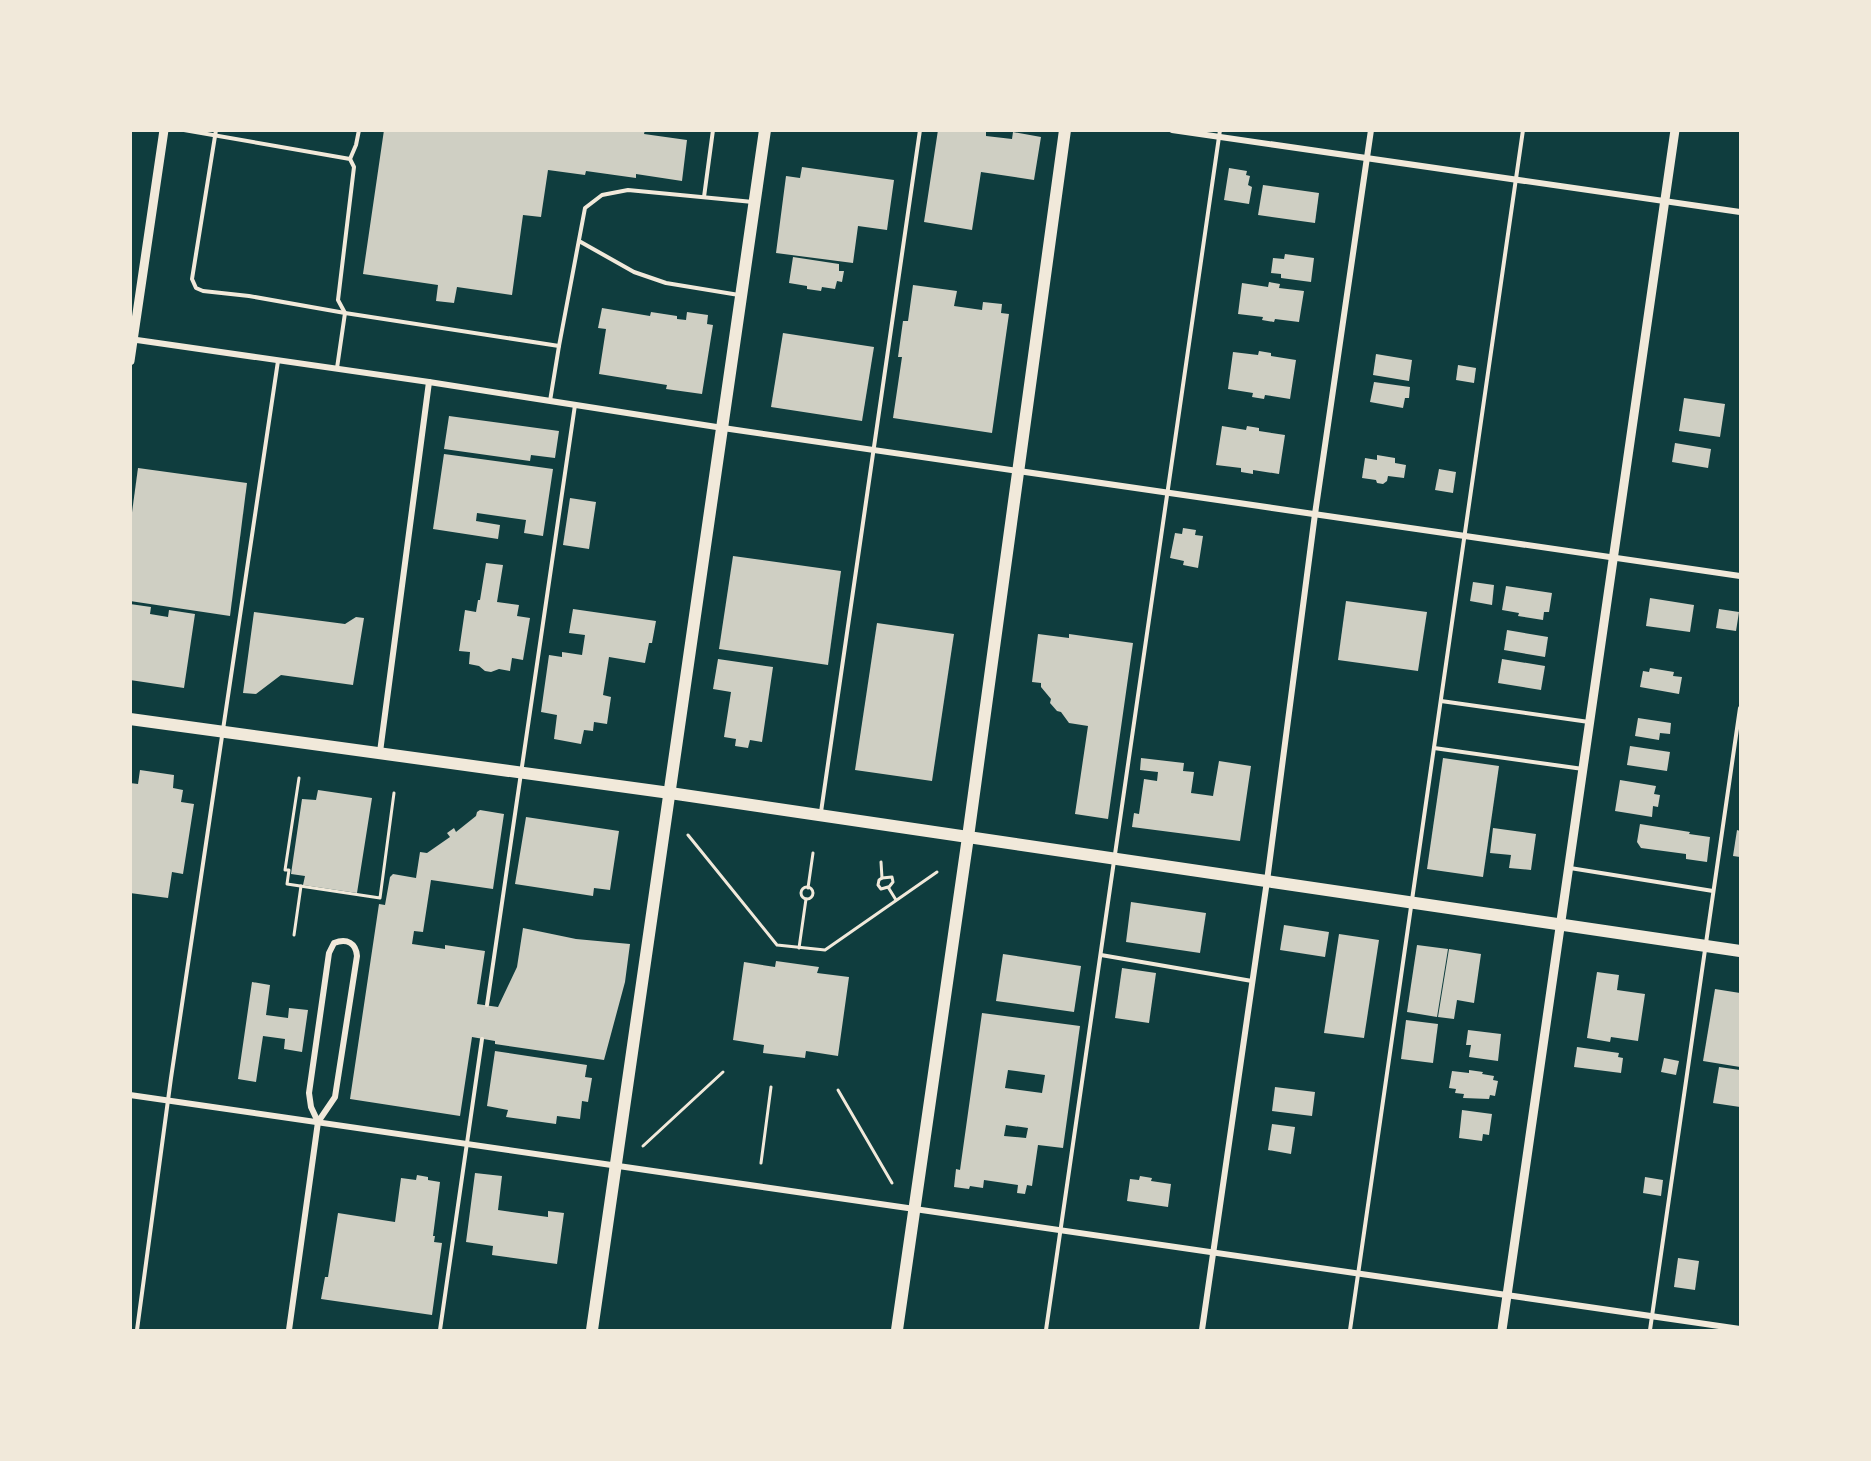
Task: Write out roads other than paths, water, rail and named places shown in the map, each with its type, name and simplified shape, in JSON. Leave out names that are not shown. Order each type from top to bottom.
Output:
[{"type":"main road","points":[[592,1330],[765,130]]},
{"type":"main road","points":[[897,1330],[968,837],[1065,130]]},
{"type":"main road","points":[[130,719],[670,793],[1740,951]]},
{"type":"street","points":[[130,362],[164,130]]},
{"type":"street","points":[[1172,130],[1220,134],[1366,159],[1740,212]]},
{"type":"street","points":[[1202,1330],[1267,881],[1315,514],[1371,130]]},
{"type":"street","points":[[1502,1330],[1676,130]]},
{"type":"street","points":[[132,340],[1740,576]]},
{"type":"street","points":[[381,752],[429,382]]},
{"type":"street","points":[[289,1330],[318,1122],[335,1097],[357,956],[353,944],[343,940],[334,943],[329,952],[309,1093],[311,1107],[318,1122]]},
{"type":"street","points":[[130,1095],[1740,1329]]},
{"type":"lane","points":[[184,130],[216,133],[350,159]]},
{"type":"lane","points":[[336,369],[345,313],[338,300],[354,167],[350,159],[359,130]]},
{"type":"lane","points":[[704,197],[713,130]]},
{"type":"lane","points":[[821,815],[920,130]]},
{"type":"lane","points":[[1350,1330],[1523,130]]},
{"type":"lane","points":[[216,133],[192,279],[196,288],[203,291],[249,296],[559,346]]},
{"type":"lane","points":[[1046,1330],[1220,134]]},
{"type":"lane","points":[[550,401],[585,208],[602,195],[628,190],[755,202]]},
{"type":"lane","points":[[579,241],[634,272],[666,283],[742,295]]},
{"type":"lane","points":[[136,1330],[278,361]]},
{"type":"lane","points":[[487,1005],[575,405]]},
{"type":"lane","points":[[1441,701],[1590,722]]},
{"type":"lane","points":[[1650,1330],[1740,708]]},
{"type":"lane","points":[[1434,748],[1583,769]]},
{"type":"lane","points":[[1569,867],[1713,891]]},
{"type":"lane","points":[[1101,955],[1252,981]]},
{"type":"lane","points":[[440,1330],[482,1039]]}]
